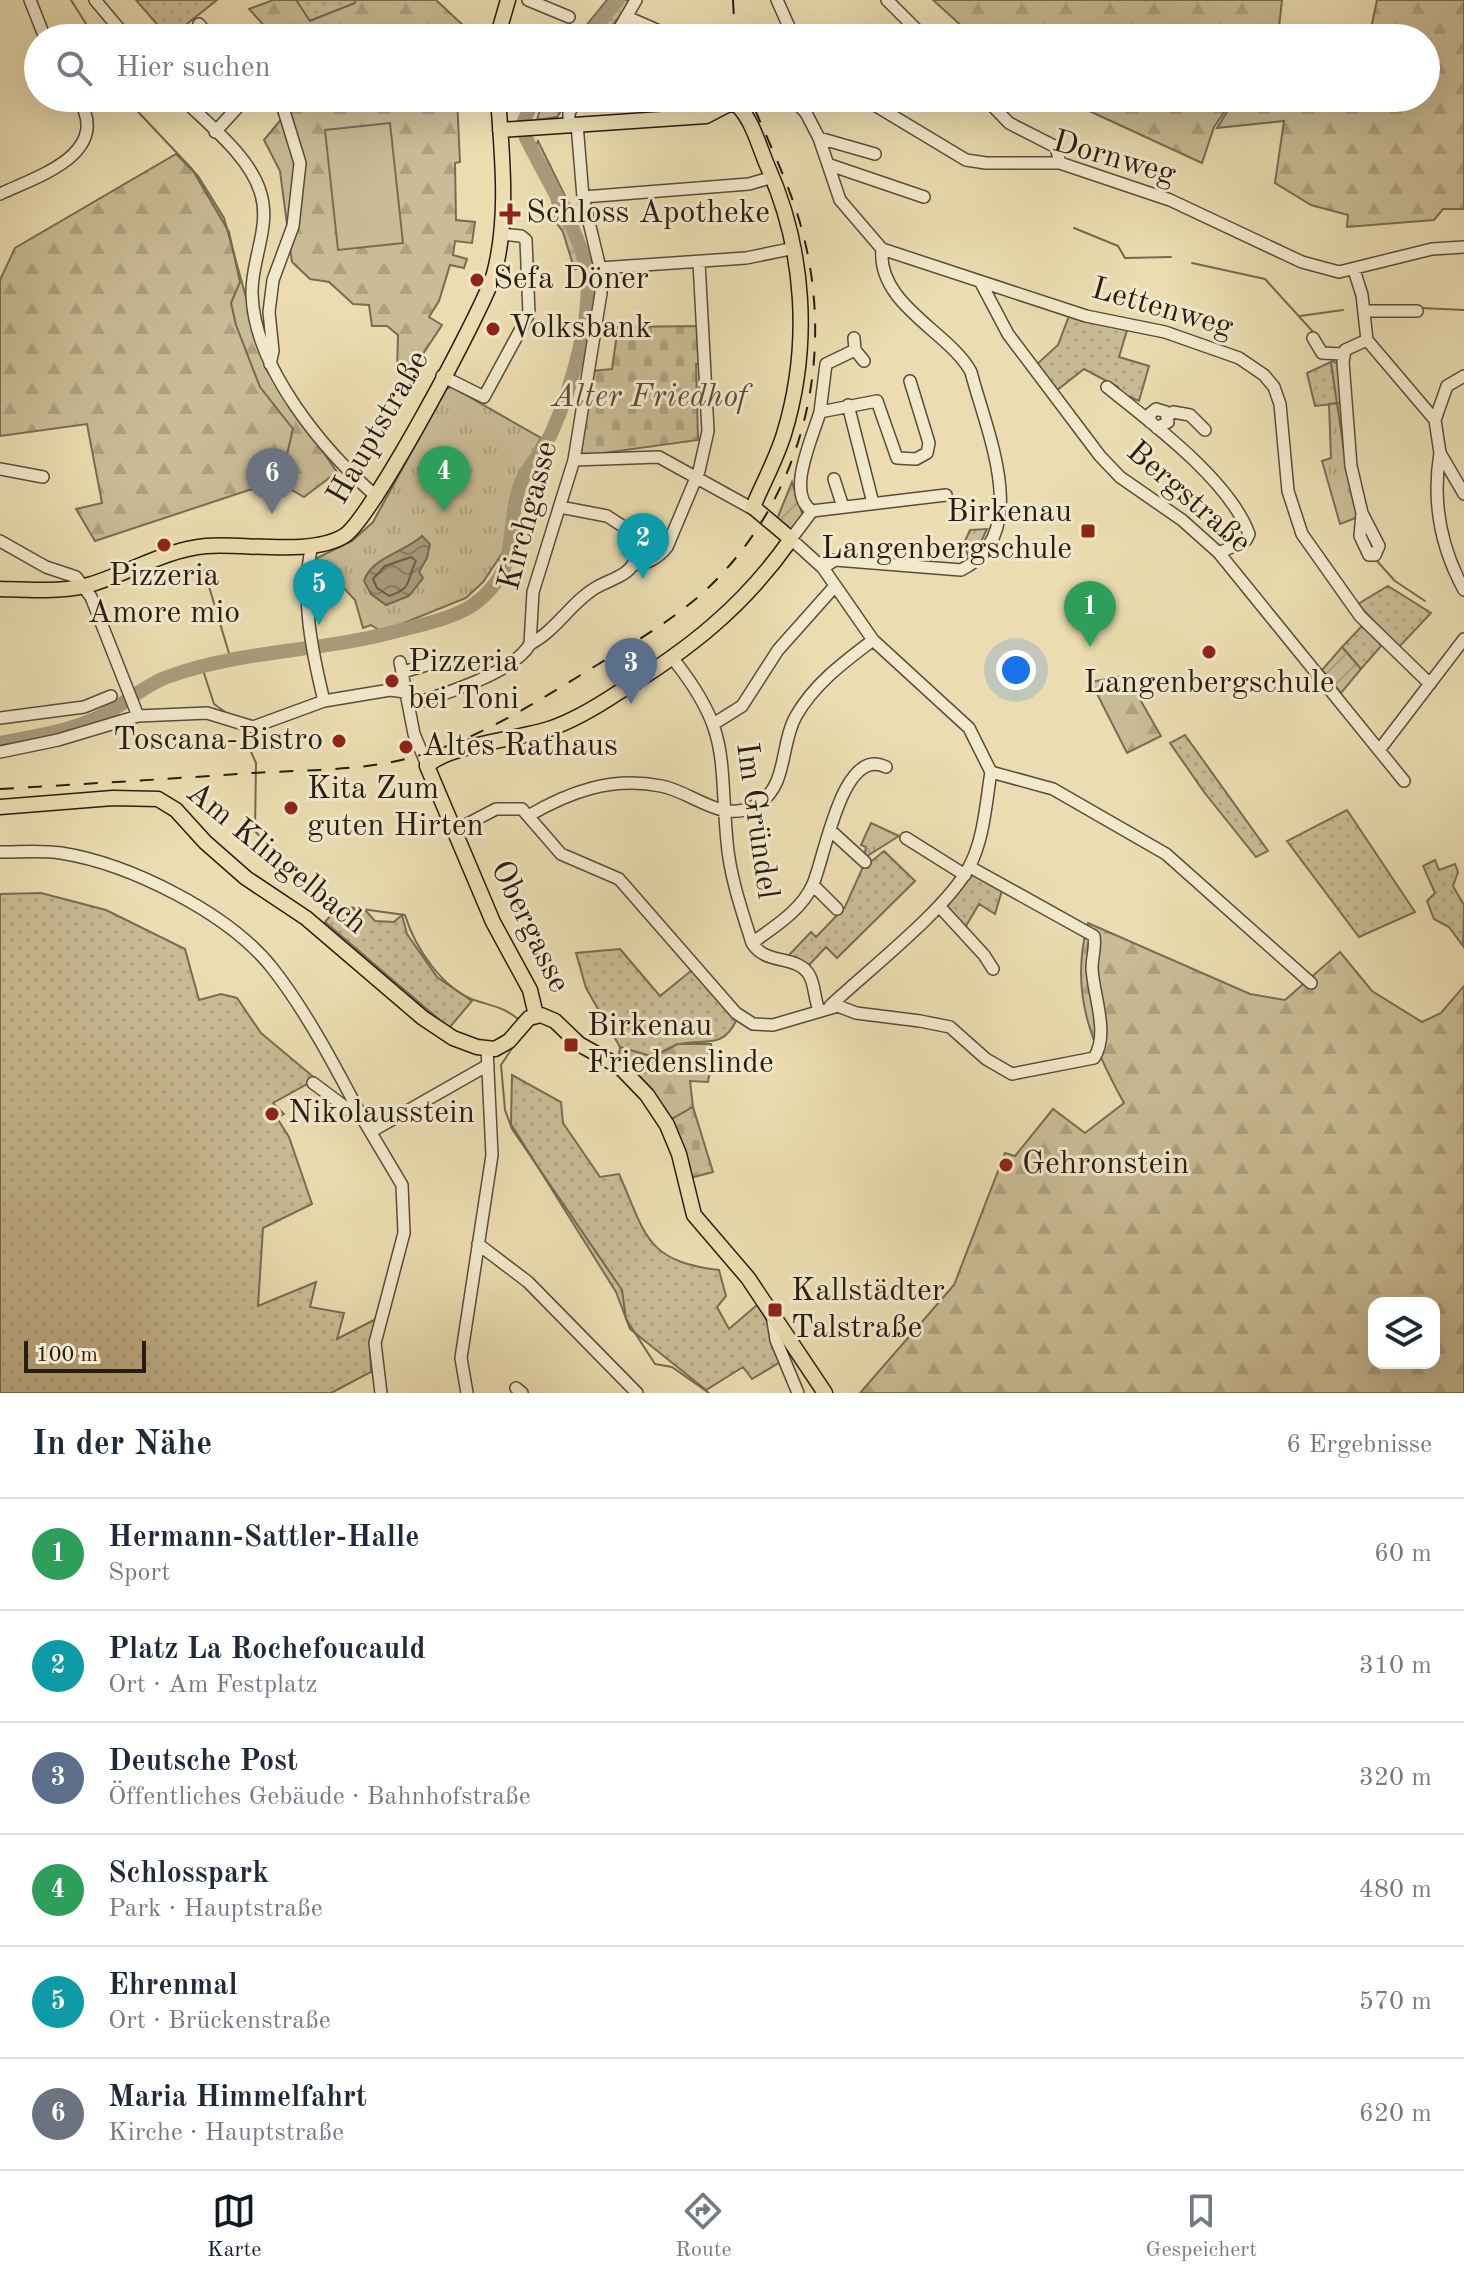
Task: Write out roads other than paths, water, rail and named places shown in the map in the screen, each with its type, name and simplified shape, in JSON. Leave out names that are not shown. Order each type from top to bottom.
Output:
[{"type":"main road","points":[[501,24],[508,0]]},
{"type":"main road","name":"Hauptstraße","points":[[0,589],[47,590],[83,586],[193,548],[312,545],[346,535],[377,497],[487,291],[500,234],[499,112]]},
{"type":"main road","points":[[500,130],[706,116],[712,112]]},
{"type":"main road","points":[[427,765],[461,751],[556,726],[674,660],[768,571],[791,539],[753,509],[785,431],[795,386],[800,289],[795,248],[773,177],[743,112]]},
{"type":"main road","name":"Obergasse","points":[[427,765],[452,832],[511,959],[530,990],[526,1021],[550,1018],[579,1044],[620,1067],[647,1095],[667,1125],[679,1154],[694,1215],[748,1278],[772,1315]]},
{"type":"main road","name":"Am Klingelbach","points":[[0,807],[113,798],[148,798],[168,803],[223,859],[274,899],[314,924],[423,1018],[462,1042],[487,1049]]},
{"type":"main road","points":[[487,1049],[503,1046],[526,1021]]},
{"type":"main road","points":[[772,1315],[825,1393]]},
{"type":"street","points":[[30,0],[39,24]]},
{"type":"street","points":[[95,0],[115,24]]},
{"type":"street","points":[[528,0],[569,17]]},
{"type":"street","points":[[623,24],[636,0]]},
{"type":"street","points":[[777,0],[788,24]]},
{"type":"street","points":[[887,0],[911,24]]},
{"type":"street","points":[[627,17],[643,24]]},
{"type":"street","points":[[0,194],[60,166],[75,154],[87,126],[85,112]]},
{"type":"street","points":[[196,112],[253,176],[263,203],[263,228],[252,293],[270,365],[335,459],[353,471],[377,497]]},
{"type":"street","points":[[215,132],[233,112]]},
{"type":"street","points":[[270,365],[273,280],[293,226],[300,163],[284,112]]},
{"type":"street","points":[[570,112],[573,124]]},
{"type":"street","points":[[805,112],[830,165],[840,200],[882,249],[889,276],[905,306],[961,358],[971,372],[1003,494],[1001,517],[992,544],[977,560],[961,570],[835,560],[823,568]]},
{"type":"street","name":"Dornweg","points":[[885,112],[975,163],[1060,163],[1170,200],[1302,262],[1339,272],[1354,270]]},
{"type":"street","points":[[998,112],[1009,123],[1056,147],[1060,163]]},
{"type":"street","name":"Kirchgasse","points":[[530,644],[533,592],[574,460],[601,293],[600,268],[583,197],[573,124]]},
{"type":"street","points":[[819,138],[875,154]]},
{"type":"street","points":[[830,165],[924,197]]},
{"type":"street","points":[[583,197],[749,184],[773,177]]},
{"type":"street","points":[[442,376],[484,397],[529,314],[526,240],[521,236],[500,234]]},
{"type":"street","points":[[1435,420],[1367,340],[1354,270],[1432,249],[1464,247]]},
{"type":"street","points":[[600,268],[771,255],[795,248]]},
{"type":"street","name":"Lettenweg","points":[[882,249],[1086,316],[1165,332],[1239,358],[1264,375],[1274,387],[1280,404],[1288,491],[1302,534],[1360,616],[1430,684]]},
{"type":"street","points":[[410,705],[445,694],[512,662],[593,589],[667,547],[698,475],[708,431],[699,262]]},
{"type":"street","name":"Bergstraße","points":[[981,283],[1015,345],[1100,456],[1120,477],[1182,520],[1219,553],[1404,781]]},
{"type":"street","points":[[1364,311],[1417,311]]},
{"type":"street","points":[[1313,338],[1322,353],[1343,354]]},
{"type":"street","points":[[1362,513],[1348,446],[1343,354],[1349,346],[1367,340]]},
{"type":"street","points":[[812,511],[802,502],[798,485],[820,412],[826,364],[855,344],[864,361]]},
{"type":"street","points":[[1464,376],[1447,386],[1435,420],[1440,453],[1436,501],[1450,564],[1464,590]]},
{"type":"street","points":[[820,412],[877,401],[897,458],[922,457],[927,453],[929,443],[910,381]]},
{"type":"street","points":[[1107,387],[1154,425],[1241,513],[1249,534],[1246,540],[1219,553]]},
{"type":"street","points":[[848,405],[873,503]]},
{"type":"street","points":[[1154,425],[1166,425],[1168,416],[1173,412],[1191,413],[1205,430]]},
{"type":"street","points":[[1440,453],[1464,494]]},
{"type":"street","points":[[574,460],[647,455],[666,459],[753,509]]},
{"type":"street","points":[[0,469],[43,477]]},
{"type":"street","points":[[834,479],[843,507]]},
{"type":"street","points":[[452,832],[499,808],[519,808],[561,854],[619,879],[745,1020],[773,1025],[824,1008],[939,906],[967,871],[991,772],[969,728],[873,640],[823,568],[791,539],[812,511],[946,495]]},
{"type":"street","points":[[560,507],[607,516],[627,529]]},
{"type":"street","points":[[0,541],[46,567],[76,577],[83,586],[136,711]]},
{"type":"street","points":[[312,545],[307,593],[324,701]]},
{"type":"street","points":[[715,723],[742,706],[778,650],[835,586]]},
{"type":"street","points":[[1380,749],[1464,639]]},
{"type":"street","points":[[528,816],[580,789],[644,784],[662,786],[726,811],[754,806],[768,796],[780,774],[791,726],[810,695],[873,640]]},
{"type":"street","name":"Im Gründel","points":[[674,660],[699,691],[715,723],[723,758],[732,873],[752,943],[761,954],[799,965],[808,973],[824,1008]]},
{"type":"street","name":"Obergasse","points":[[427,765],[418,748],[401,667],[430,664]]},
{"type":"street","points":[[0,752],[58,740],[136,711],[207,713],[239,725],[259,726],[324,701],[390,690],[405,692]]},
{"type":"street","points":[[0,718],[84,707],[111,696]]},
{"type":"street","points":[[752,943],[786,918],[813,885],[830,830],[857,771],[865,764],[877,762],[886,767]]},
{"type":"street","points":[[991,772],[1053,789],[1096,817],[1166,854],[1311,983]]},
{"type":"street","points":[[830,830],[865,862]]},
{"type":"street","points":[[824,1008],[950,1027],[986,1059],[1012,1074],[1080,1063],[1096,1056],[1099,1009],[1092,970],[1096,945],[1089,931],[906,838]]},
{"type":"street","points":[[0,852],[61,853],[147,881],[190,903],[238,936],[278,976],[402,1185],[404,1233],[375,1343],[381,1393]]},
{"type":"street","points":[[813,885],[837,909]]},
{"type":"street","points":[[939,906],[993,969]]},
{"type":"street","points":[[467,1393],[461,1358],[492,1155],[487,1049]]},
{"type":"street","points":[[368,1126],[488,1065]]},
{"type":"street","points":[[313,1083],[368,1126]]},
{"type":"street","points":[[478,1244],[528,1282],[637,1393]]},
{"type":"street","points":[[772,1315],[776,1340],[798,1393]]},
{"type":"water","points":[[422,536],[430,544],[419,572],[423,578],[409,596],[386,605],[371,594],[364,581],[368,573],[380,561]]},
{"type":"waterway","points":[[71,0],[86,24]]},
{"type":"waterway","points":[[598,24],[618,0]]},
{"type":"waterway","points":[[138,112],[192,169],[229,232],[240,282],[231,303],[236,325],[260,387],[293,429],[284,467]]},
{"type":"waterway","points":[[0,743],[80,725],[113,710],[159,680],[195,668],[251,656],[365,639],[423,625],[465,610],[488,592],[498,579],[509,553],[520,484],[551,434],[566,396],[579,350],[587,303],[585,263],[567,216],[526,138],[524,121],[528,112]]},
{"type":"waterway","points":[[1074,228],[1118,246],[1125,258],[1171,257]]},
{"type":"waterway","points":[[1192,263],[1265,279],[1315,334]]},
{"type":"waterway","points":[[1421,308],[1464,310]]},
{"type":"waterway","points":[[1300,316],[1343,310]]},
{"type":"waterway","points":[[1331,363],[1345,457]]},
{"type":"waterway","points":[[1377,561],[1395,581],[1425,601]]},
{"type":"waterway","points":[[204,570],[231,660]]},
{"type":"waterway","points":[[202,667],[214,704],[228,714]]},
{"type":"waterway","points":[[240,727],[256,763],[255,831],[295,876],[340,906],[405,915],[423,954],[442,978],[465,996],[504,1010],[518,1019]]},
{"type":"waterway","points":[[513,1047],[501,1065],[505,1110],[512,1129],[622,1290],[626,1319],[655,1364],[672,1367],[709,1393]]},
{"type":"railway","points":[[733,0],[734,24]]},
{"type":"railway","points":[[0,789],[368,766],[432,752],[481,732],[528,707],[654,630],[708,588],[741,551],[768,511],[789,468],[804,422],[813,375],[815,327],[812,278],[802,230],[756,112]]},
{"type":"place","name":"Schloss Apotheke","points":[[510,214]]},
{"type":"place","name":"Sefa Döner","points":[[477,280]]},
{"type":"place","name":"Volksbank","points":[[493,329]]},
{"type":"place","name":"Schlosspark","points":[[444,512]]},
{"type":"place","name":"Maria Himmelfahrt","points":[[272,514]]},
{"type":"place","name":"Birkenau Langenbergschule","points":[[1088,531]]},
{"type":"place","name":"Pizzeria Amore mio","points":[[164,545]]},
{"type":"place","name":"Platz La Rochefoucauld","points":[[643,579]]},
{"type":"place","name":"Ehrenmal","points":[[319,625]]},
{"type":"place","name":"Hermann-Sattler-Halle","points":[[1090,647]]},
{"type":"place","name":"Langenbergschule","points":[[1209,652]]},
{"type":"place","name":"Pizzeria bei Toni","points":[[392,681]]},
{"type":"place","name":"Deutsche Post","points":[[631,704]]},
{"type":"place","name":"Toscana-Bistro","points":[[339,741]]},
{"type":"place","name":"Altes Rathaus","points":[[406,747]]},
{"type":"place","name":"Kita Zum guten Hirten","points":[[291,808]]},
{"type":"place","name":"Birkenau Friedenslinde","points":[[571,1045]]},
{"type":"place","name":"Nikolausstein","points":[[272,1114]]},
{"type":"place","name":"Gehronstein","points":[[1006,1165]]},
{"type":"place","name":"Kallstädter Talstraße","points":[[775,1310]]},
{"type":"park label","name":"Alter Friedhof","points":[[650,398]]}]
